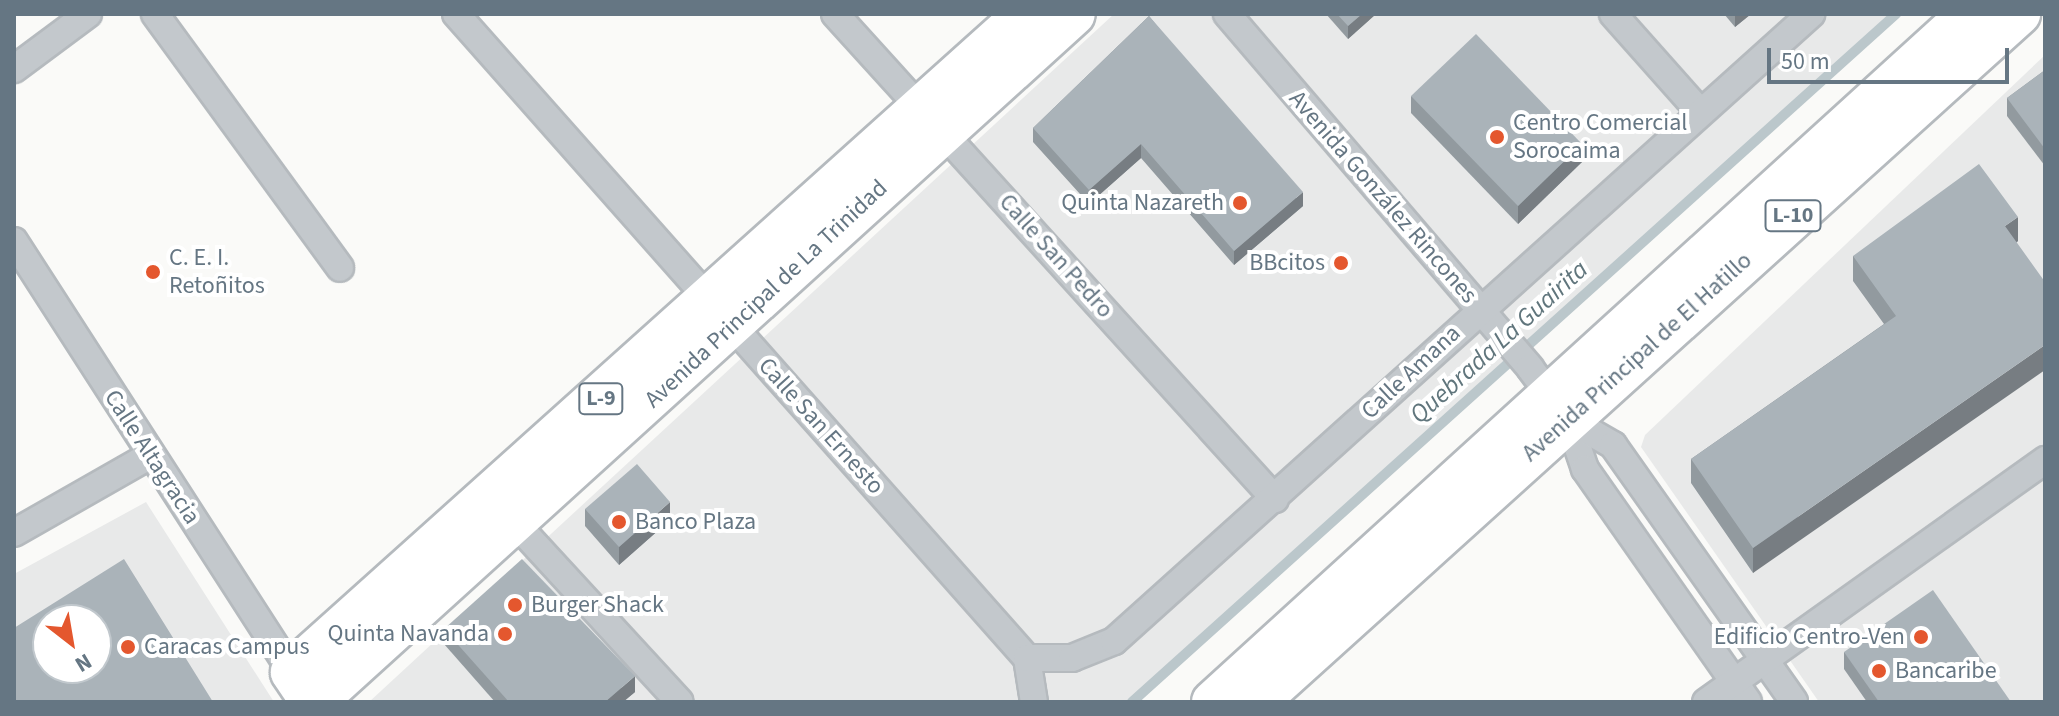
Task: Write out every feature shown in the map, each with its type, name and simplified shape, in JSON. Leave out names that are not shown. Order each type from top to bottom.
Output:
[{"type":"main road","name":"Avenida Principal de La Trinidad","points":[[933,119],[1025,14]]},
{"type":"main road","name":"Avenida Principal de La Trinidad","points":[[306,692],[933,119],[1074,14]]},
{"type":"main road","name":"Avenida Principal de El Hatillo","points":[[1213,702],[1969,14]]},
{"type":"main road","name":"Avenida Principal de El Hatillo","points":[[1257,702],[1549,393],[2019,14]]},
{"type":"street","points":[[14,69],[88,14]]},
{"type":"street","points":[[155,14],[340,268]]},
{"type":"street","name":"Calle San Ernesto","points":[[456,14],[1027,658]]},
{"type":"street","name":"Calle San Pedro","points":[[835,14],[1275,499]]},
{"type":"street","name":"Avenida González Rincones","points":[[1227,14],[1549,393],[1613,445],[1794,702]]},
{"type":"street","points":[[1613,14],[1699,111]]},
{"type":"street","name":"Calle Amana","points":[[1027,658],[1072,658],[1114,641],[1275,499],[1699,111],[1811,14]]},
{"type":"street","name":"Calle Altagracia","points":[[14,241],[306,692]]},
{"type":"street","name":"Avenida González Rincones","points":[[1549,393],[1585,469],[1741,692]]},
{"type":"street","points":[[14,533],[151,455]]},
{"type":"street","points":[[1706,702],[1741,692],[1765,661],[2045,460]]},
{"type":"street","points":[[504,511],[680,702]]},
{"type":"street","points":[[1027,658],[1034,702]]},
{"type":"shaded area","points":[[1114,14],[1900,14],[1135,702],[369,702]]},
{"type":"shaded area","points":[[2045,55],[2045,702],[1819,702],[1641,447],[1645,435]]},
{"type":"shaded area","points":[[146,502],[274,702],[14,702],[14,574]]},
{"type":"building","points":[[1337,14],[1362,14],[1348,26]]},
{"type":"building","points":[[1149,16],[1303,192],[1234,251],[1141,144],[1089,190],[1033,128]]},
{"type":"building","name":"Centro Comercial Sorocaima","points":[[1476,34],[1582,144],[1518,206],[1411,96]]},
{"type":"building","points":[[2045,70],[2045,149],[2007,98]]},
{"type":"building","points":[[1979,164],[2018,217],[2005,226],[2045,282],[2045,345],[1753,548],[1691,459],[1896,316],[1853,256]]},
{"type":"building","points":[[637,464],[670,502],[619,547],[585,509]]},
{"type":"building","name":"Caracas Campus","points":[[124,559],[213,702],[14,702],[14,628],[32,617],[32,684],[112,684],[112,604],[52,604]]},
{"type":"building","points":[[522,559],[635,676],[605,702],[509,702],[444,629]]},
{"type":"building","name":"Edificio Centro-Ven","points":[[1933,590],[2011,702],[1879,702],[1844,652]]},
{"type":"waterway","name":"Quebrada La Guairita","points":[[1132,702],[1896,14]]},
{"type":"place","name":"Centro Comercial Sorocaima","points":[[1497,137]]},
{"type":"place","name":"Quinta Nazareth","points":[[1240,203]]},
{"type":"place","name":"BBcitos","points":[[1341,263]]},
{"type":"place","name":"C. E. I. Retoñitos","points":[[153,272]]},
{"type":"place","name":"Banco Plaza","points":[[619,522]]},
{"type":"place","name":"Burger Shack","points":[[515,605]]},
{"type":"place","name":"Quinta Navanda","points":[[505,634]]},
{"type":"place","name":"Edificio Centro-Ven","points":[[1921,637]]},
{"type":"place","name":"Caracas Campus","points":[[128,647]]},
{"type":"place","name":"Bancaribe","points":[[1879,671]]}]
